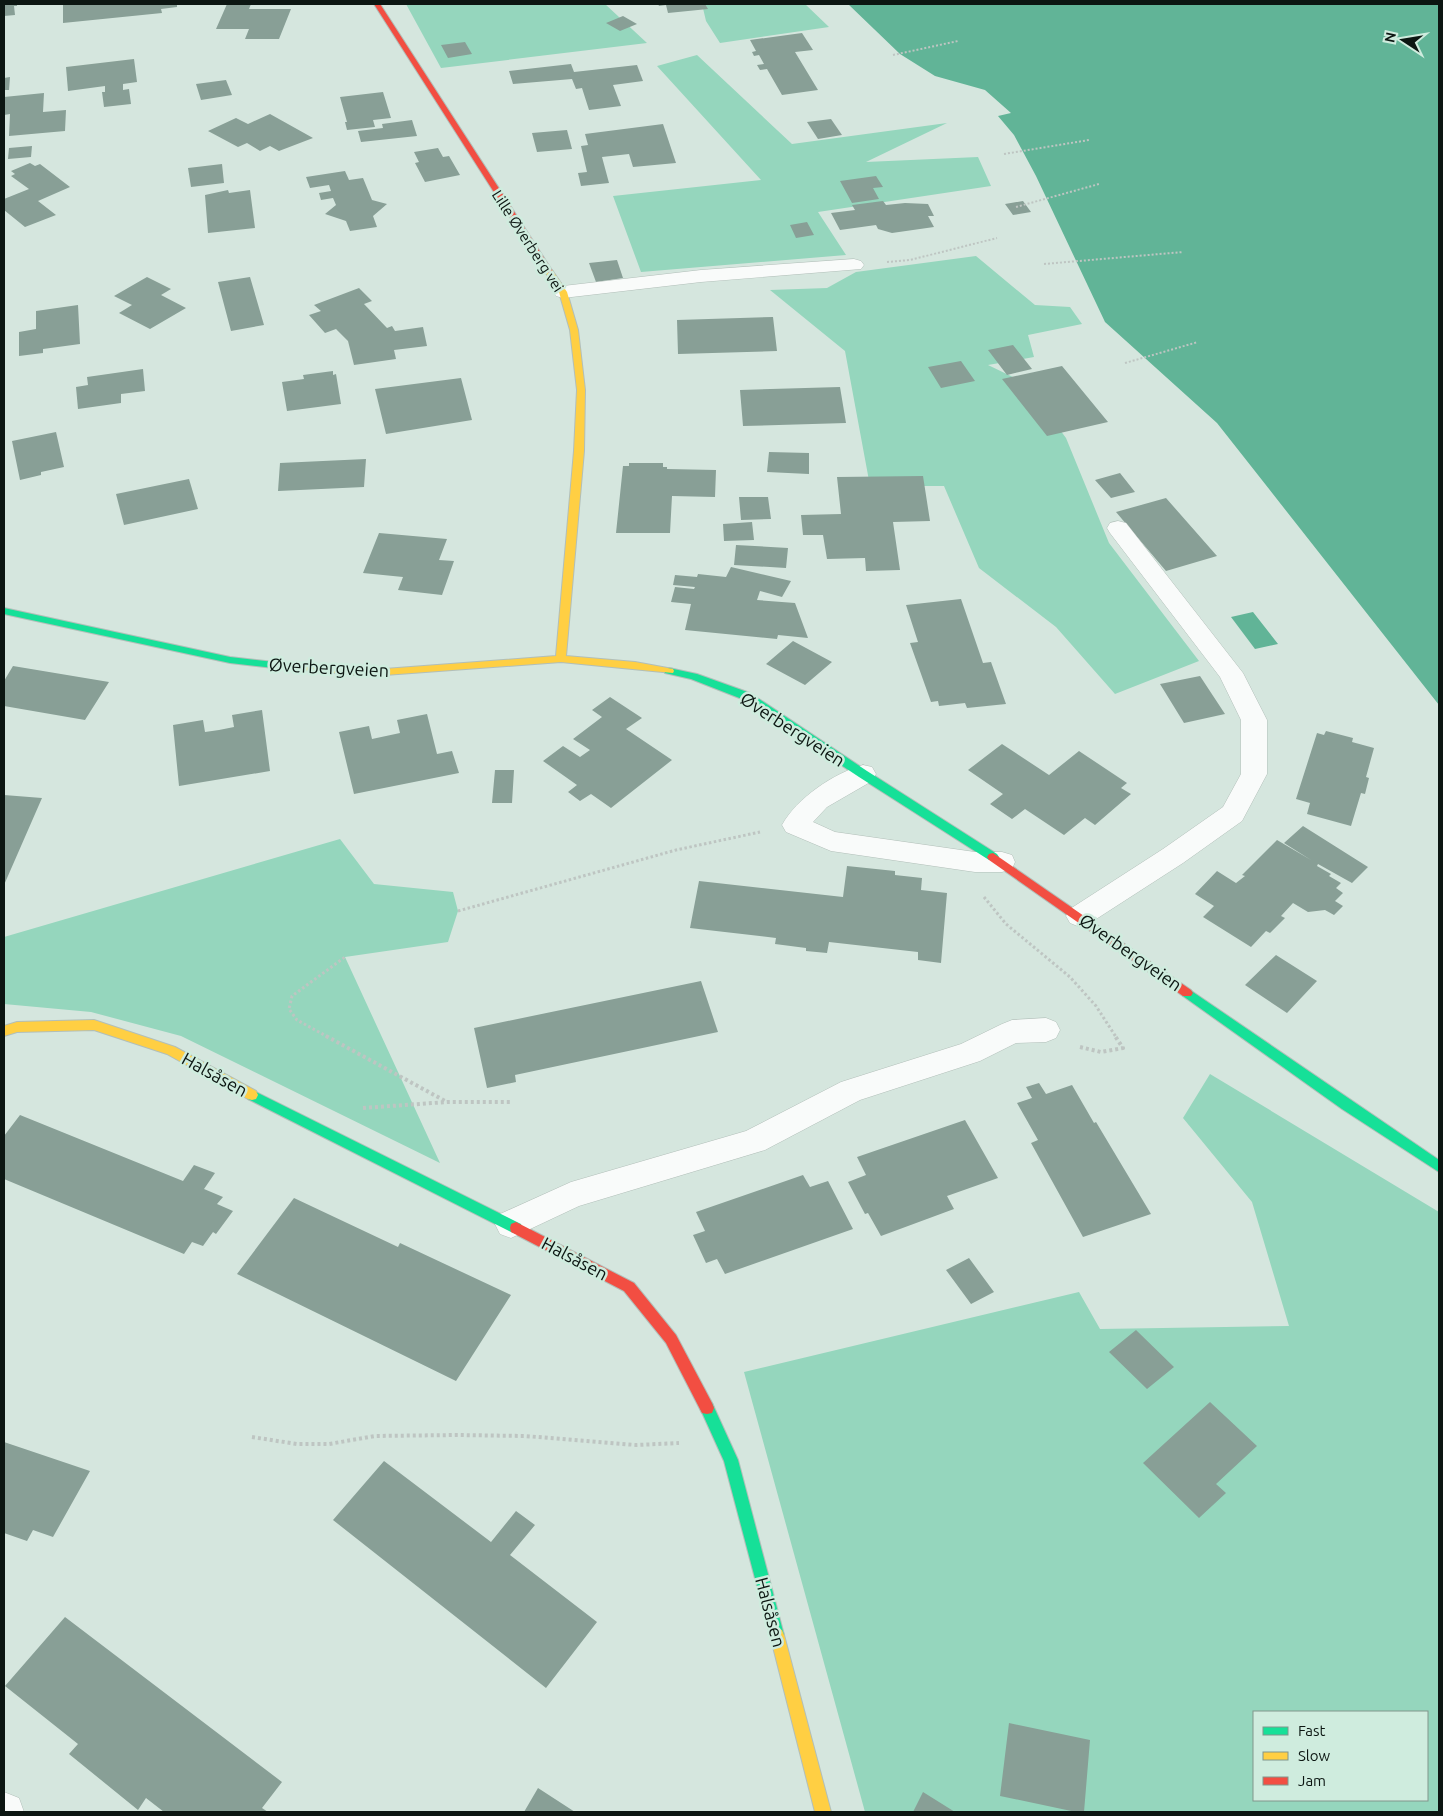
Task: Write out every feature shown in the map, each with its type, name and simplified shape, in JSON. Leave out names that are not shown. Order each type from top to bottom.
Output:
[{"type":"street","name":"Lille Øverberg vei","points":[[377,4],[515,221],[563,292],[574,330],[582,390],[579,451],[561,659]]},
{"type":"street","points":[[563,292],[701,276],[854,265]]},
{"type":"street","points":[[1080,916],[1173,856],[1233,814],[1254,774],[1254,720],[1231,673],[1118,528]]},
{"type":"street","name":"Øverbergveien","points":[[5,615],[230,660],[296,668],[371,673],[561,659],[635,664],[693,676],[746,696],[863,774],[1002,862],[1346,1105],[1439,1167]]},
{"type":"street","points":[[863,774],[818,800],[795,825],[831,841],[975,862],[1002,862]]},
{"type":"street","name":"Halsåsen","points":[[4,1031],[17,1027],[94,1025],[171,1050],[285,1113],[511,1224],[629,1287],[671,1339],[700,1392],[731,1460],[823,1812]]},
{"type":"street","points":[[511,1224],[570,1194],[754,1141],[851,1091],[970,1053],[1012,1032],[1046,1030]]},
{"type":"path","points":[[893,55],[958,41]]},
{"type":"path","points":[[1004,154],[1089,140]]},
{"type":"path","points":[[1016,207],[1099,184]]},
{"type":"path","points":[[854,265],[910,260],[997,238]]},
{"type":"path","points":[[1044,264],[1183,252]]},
{"type":"path","points":[[1125,363],[1198,342]]},
{"type":"path","points":[[458,911],[676,850],[795,825]]},
{"type":"path","points":[[975,862],[986,879],[978,889],[1006,924],[1070,977],[1096,1006],[1123,1048],[1108,1054],[1087,1050],[1046,1030]]},
{"type":"path","points":[[345,957],[292,996],[289,1009],[297,1020],[447,1102]]},
{"type":"path","points":[[361,1108],[447,1102],[510,1102]]},
{"type":"path","points":[[252,1437],[297,1444],[329,1444],[375,1436],[456,1435],[525,1436],[636,1445],[722,1441]]},
{"type":"shaded area","points":[[406,4],[605,4],[647,43],[441,68]]},
{"type":"shaded area","points":[[702,4],[805,4],[829,27],[720,43],[706,21]]},
{"type":"shaded area","points":[[848,4],[1439,4],[1439,705],[1217,423],[1105,322],[1036,176],[1014,135],[998,116],[1011,113],[985,90],[935,76],[900,54]]},
{"type":"shaded area","points":[[697,55],[792,144],[947,123],[866,162],[978,157],[991,186],[818,212],[846,255],[641,272],[613,196],[761,180],[657,66]]},
{"type":"shaded area","points":[[976,256],[1035,305],[1070,307],[1082,324],[1028,335],[1034,357],[988,365],[1025,383],[1066,438],[1109,543],[1199,661],[1115,694],[1056,627],[979,568],[944,486],[870,486],[845,351],[770,290],[827,288],[856,272]]},
{"type":"shaded area","points":[[1253,612],[1278,644],[1255,649],[1231,617]]},
{"type":"shaded area","points":[[340,839],[374,884],[453,892],[458,911],[448,942],[345,957],[440,1163],[181,1036],[91,1012],[4,1004],[4,937]]},
{"type":"shaded area","points":[[1210,1074],[1439,1212],[1439,1812],[865,1812],[744,1372],[1079,1292],[1100,1329],[1289,1326],[1252,1202],[1183,1118]]},
{"type":"building","points":[[4,4],[17,4],[17,6],[14,6],[15,15],[4,16]]},
{"type":"building","points":[[63,4],[177,4],[177,7],[161,9],[162,13],[63,23]]},
{"type":"building","points":[[227,4],[251,4],[249,9],[291,9],[279,39],[245,39],[249,29],[216,29]]},
{"type":"building","points":[[658,4],[705,4],[708,9],[668,13],[666,5],[659,6]]},
{"type":"building","points":[[623,16],[637,24],[620,31],[606,23]]},
{"type":"building","points":[[802,33],[813,50],[795,52],[818,90],[782,95],[767,69],[760,70],[757,65],[764,64],[759,55],[754,56],[752,52],[756,51],[750,40]]},
{"type":"building","points":[[465,42],[472,54],[448,58],[441,45]]},
{"type":"building","points":[[134,59],[137,82],[123,84],[123,90],[129,89],[131,104],[104,107],[102,92],[105,92],[105,86],[68,91],[66,67]]},
{"type":"building","points":[[571,64],[574,72],[637,65],[643,81],[613,85],[621,106],[589,110],[582,88],[576,89],[572,79],[513,84],[509,71]]},
{"type":"building","points":[[10,77],[9,90],[4,90],[4,78]]},
{"type":"building","points":[[226,80],[232,95],[201,100],[196,84]]},
{"type":"building","points":[[383,92],[391,118],[373,120],[375,127],[347,130],[345,122],[347,122],[340,97]]},
{"type":"building","points":[[44,93],[43,112],[66,110],[65,131],[9,136],[10,114],[4,115],[4,97]]},
{"type":"building","points":[[270,114],[313,138],[279,151],[270,146],[260,151],[247,143],[238,147],[208,131],[236,118],[248,124]]},
{"type":"building","points":[[831,119],[842,135],[818,139],[807,122]]},
{"type":"building","points":[[412,120],[417,136],[361,142],[358,131],[383,128],[382,124]]},
{"type":"building","points":[[663,124],[676,163],[633,167],[629,154],[602,157],[609,183],[581,186],[578,173],[587,172],[581,146],[588,145],[585,134]]},
{"type":"building","points":[[567,130],[572,149],[537,152],[532,133]]},
{"type":"building","points":[[32,146],[31,157],[8,159],[9,148]]},
{"type":"building","points":[[438,148],[443,157],[449,156],[460,175],[425,182],[415,163],[419,162],[414,152]]},
{"type":"building","points":[[30,163],[35,166],[40,164],[70,187],[38,201],[56,215],[25,227],[4,210],[4,199],[29,189],[11,176],[15,174],[11,171]]},
{"type":"building","points":[[222,164],[224,183],[191,187],[188,168]]},
{"type":"building","points":[[345,171],[349,180],[363,178],[372,200],[387,204],[373,216],[377,227],[350,231],[346,221],[325,214],[336,205],[333,198],[321,200],[319,193],[331,191],[329,185],[310,188],[306,177]]},
{"type":"building","points":[[876,176],[883,187],[873,188],[879,199],[852,203],[840,181]]},
{"type":"building","points":[[228,190],[229,193],[250,190],[255,228],[208,233],[205,195]]},
{"type":"building","points":[[883,201],[886,205],[905,203],[928,204],[934,216],[928,216],[934,227],[892,233],[878,229],[876,225],[840,230],[831,213],[855,210],[852,205]]},
{"type":"building","points":[[1023,201],[1031,212],[1013,215],[1005,204]]},
{"type":"building","points":[[807,222],[814,235],[796,238],[790,225]]},
{"type":"building","points":[[617,260],[623,278],[596,282],[589,263]]},
{"type":"building","points":[[147,277],[171,289],[161,295],[186,308],[150,329],[119,313],[132,305],[114,296]]},
{"type":"building","points":[[250,277],[264,325],[231,331],[218,282]]},
{"type":"building","points":[[359,288],[372,301],[364,304],[387,328],[392,326],[395,331],[423,327],[427,346],[394,350],[396,359],[354,365],[348,341],[336,329],[325,333],[309,315],[321,311],[314,305]]},
{"type":"building","points":[[78,305],[80,344],[43,349],[43,353],[19,356],[19,332],[36,329],[36,311]]},
{"type":"building","points":[[773,317],[777,351],[678,354],[677,320]]},
{"type":"building","points":[[1013,345],[1032,369],[1007,375],[988,350]]},
{"type":"building","points":[[961,361],[975,381],[941,388],[928,367]]},
{"type":"building","points":[[1062,366],[1108,422],[1047,436],[1002,379]]},
{"type":"building","points":[[143,369],[145,391],[121,394],[121,403],[78,409],[76,387],[88,385],[87,377]]},
{"type":"building","points":[[333,371],[333,375],[336,374],[341,404],[287,411],[282,382],[304,379],[303,375]]},
{"type":"building","points":[[461,378],[472,420],[386,434],[375,389]]},
{"type":"building","points":[[840,387],[846,423],[743,426],[740,390]]},
{"type":"building","points":[[56,432],[64,467],[41,472],[41,475],[20,480],[12,441]]},
{"type":"building","points":[[769,452],[809,453],[809,474],[767,472]]},
{"type":"building","points":[[366,459],[364,487],[278,491],[280,463]]},
{"type":"building","points":[[629,463],[663,463],[663,467],[667,467],[667,469],[716,470],[715,497],[672,496],[670,533],[616,533],[623,466],[629,466]]},
{"type":"building","points":[[1120,473],[1135,492],[1111,498],[1095,480]]},
{"type":"building","points":[[923,476],[930,521],[893,522],[900,570],[866,571],[865,558],[827,559],[823,535],[803,535],[801,515],[841,514],[837,477]]},
{"type":"building","points":[[189,479],[198,509],[124,525],[116,494]]},
{"type":"building","points":[[739,497],[768,497],[771,519],[741,520]]},
{"type":"building","points":[[1166,498],[1217,556],[1166,571],[1116,512]]},
{"type":"building","points":[[752,522],[754,540],[724,541],[723,524]]},
{"type":"building","points":[[379,533],[447,539],[439,560],[454,561],[442,595],[398,590],[403,577],[363,573]]},
{"type":"building","points":[[736,545],[788,548],[786,568],[734,565]]},
{"type":"building","points":[[731,567],[791,581],[782,597],[760,591],[757,600],[795,603],[808,638],[778,635],[777,639],[685,630],[691,604],[671,602],[675,587],[694,589],[695,587],[673,585],[675,575],[697,577],[698,574],[726,577]]},
{"type":"building","points":[[961,599],[983,663],[991,662],[1006,704],[967,708],[965,703],[939,706],[938,701],[931,702],[910,643],[918,642],[906,605]]},
{"type":"building","points":[[793,641],[832,662],[805,685],[766,664]]},
{"type":"building","points":[[13,666],[109,682],[85,720],[4,706],[4,681]]},
{"type":"building","points":[[1200,676],[1225,714],[1184,723],[1160,684]]},
{"type":"building","points":[[610,697],[642,718],[626,729],[672,760],[611,808],[591,794],[580,801],[568,792],[577,785],[543,761],[563,746],[580,757],[590,750],[573,739],[602,717],[592,710]]},
{"type":"building","points":[[262,710],[270,771],[179,786],[173,725],[203,720],[205,732],[219,730],[234,727],[232,715]]},
{"type":"building","points":[[427,714],[437,754],[452,751],[459,773],[354,794],[339,732],[369,726],[372,739],[400,733],[397,720]]},
{"type":"building","points":[[1326,731],[1353,738],[1352,742],[1374,748],[1366,777],[1369,778],[1365,794],[1361,793],[1351,826],[1307,814],[1310,803],[1296,799],[1317,733],[1324,735]]},
{"type":"building","points":[[1002,744],[1049,775],[1079,751],[1127,783],[1121,788],[1131,794],[1095,825],[1085,818],[1064,835],[1025,809],[1012,819],[990,804],[1003,794],[968,770]]},
{"type":"building","points":[[495,770],[514,770],[512,803],[492,803]]},
{"type":"building","points":[[4,795],[42,798],[4,885]]},
{"type":"building","points":[[1303,826],[1368,867],[1352,883],[1318,864],[1317,866],[1331,874],[1329,876],[1341,883],[1336,888],[1343,893],[1335,901],[1343,906],[1334,915],[1325,910],[1308,912],[1293,903],[1281,916],[1285,918],[1270,933],[1266,931],[1251,947],[1203,917],[1214,906],[1195,894],[1217,871],[1236,883],[1245,876],[1242,875],[1277,840],[1311,860],[1284,843]]},
{"type":"building","points":[[847,866],[895,871],[895,875],[922,878],[921,890],[947,893],[941,963],[918,960],[918,952],[829,942],[827,953],[806,951],[806,948],[775,944],[776,938],[690,928],[699,881],[843,897]]},
{"type":"building","points":[[1276,955],[1317,981],[1287,1013],[1245,985]]},
{"type":"building","points":[[701,981],[718,1032],[515,1075],[516,1082],[487,1088],[474,1028]]},
{"type":"building","points":[[1039,1083],[1046,1094],[1072,1085],[1151,1214],[1083,1237],[1031,1143],[1038,1140],[1017,1103],[1032,1098],[1026,1087]]},
{"type":"building","points":[[20,1115],[183,1181],[194,1165],[215,1173],[204,1189],[223,1197],[217,1204],[233,1211],[216,1234],[213,1232],[203,1246],[192,1242],[184,1254],[4,1179],[4,1136]]},
{"type":"building","points":[[965,1120],[998,1178],[947,1196],[954,1209],[881,1236],[868,1213],[865,1214],[848,1182],[866,1175],[857,1157]]},
{"type":"building","points":[[803,1175],[810,1187],[828,1181],[853,1229],[725,1274],[717,1259],[706,1263],[693,1235],[705,1231],[696,1212]]},
{"type":"building","points":[[294,1198],[398,1247],[400,1243],[511,1295],[456,1381],[237,1274]]},
{"type":"building","points":[[969,1258],[994,1292],[971,1304],[946,1270]]},
{"type":"building","points":[[1136,1330],[1174,1367],[1147,1389],[1109,1352]]},
{"type":"building","points":[[1210,1402],[1257,1446],[1216,1484],[1226,1493],[1199,1518],[1143,1463]]},
{"type":"building","points":[[4,1442],[90,1471],[53,1537],[33,1530],[27,1541],[4,1533]]},
{"type":"building","points":[[384,1461],[491,1542],[516,1511],[535,1525],[510,1555],[597,1622],[546,1688],[333,1520]]},
{"type":"building","points":[[65,1617],[282,1782],[262,1808],[268,1812],[164,1812],[146,1798],[138,1810],[69,1754],[78,1744],[5,1686]]},
{"type":"building","points":[[1009,1723],[1090,1740],[1084,1812],[1000,1796]]},
{"type":"building","points":[[538,1788],[575,1812],[524,1812]]},
{"type":"building","points":[[923,1792],[955,1812],[913,1812]]},
{"type":"traffic: fast","points":[[4,611],[230,660],[283,666]]},
{"type":"traffic: fast","points":[[669,671],[693,676],[746,696],[993,857]]},
{"type":"traffic: fast","points":[[1187,993],[1346,1105],[1439,1167]]},
{"type":"traffic: fast","points":[[252,1095],[516,1228]]},
{"type":"traffic: fast","points":[[707,1408],[731,1460],[777,1635]]},
{"type":"traffic: slow","points":[[549,272],[563,292],[574,330],[581,390],[579,451],[561,659]]},
{"type":"traffic: slow","points":[[283,666],[371,673],[561,659],[635,665],[669,671]]},
{"type":"traffic: slow","points":[[4,1031],[17,1027],[94,1025],[171,1050],[252,1095]]},
{"type":"traffic: slow","points":[[777,1635],[823,1812]]},
{"type":"traffic: jam","points":[[377,4],[549,272]]},
{"type":"traffic: jam","points":[[993,857],[1187,993]]},
{"type":"traffic: jam","points":[[516,1228],[629,1287],[671,1339],[707,1408]]}]
